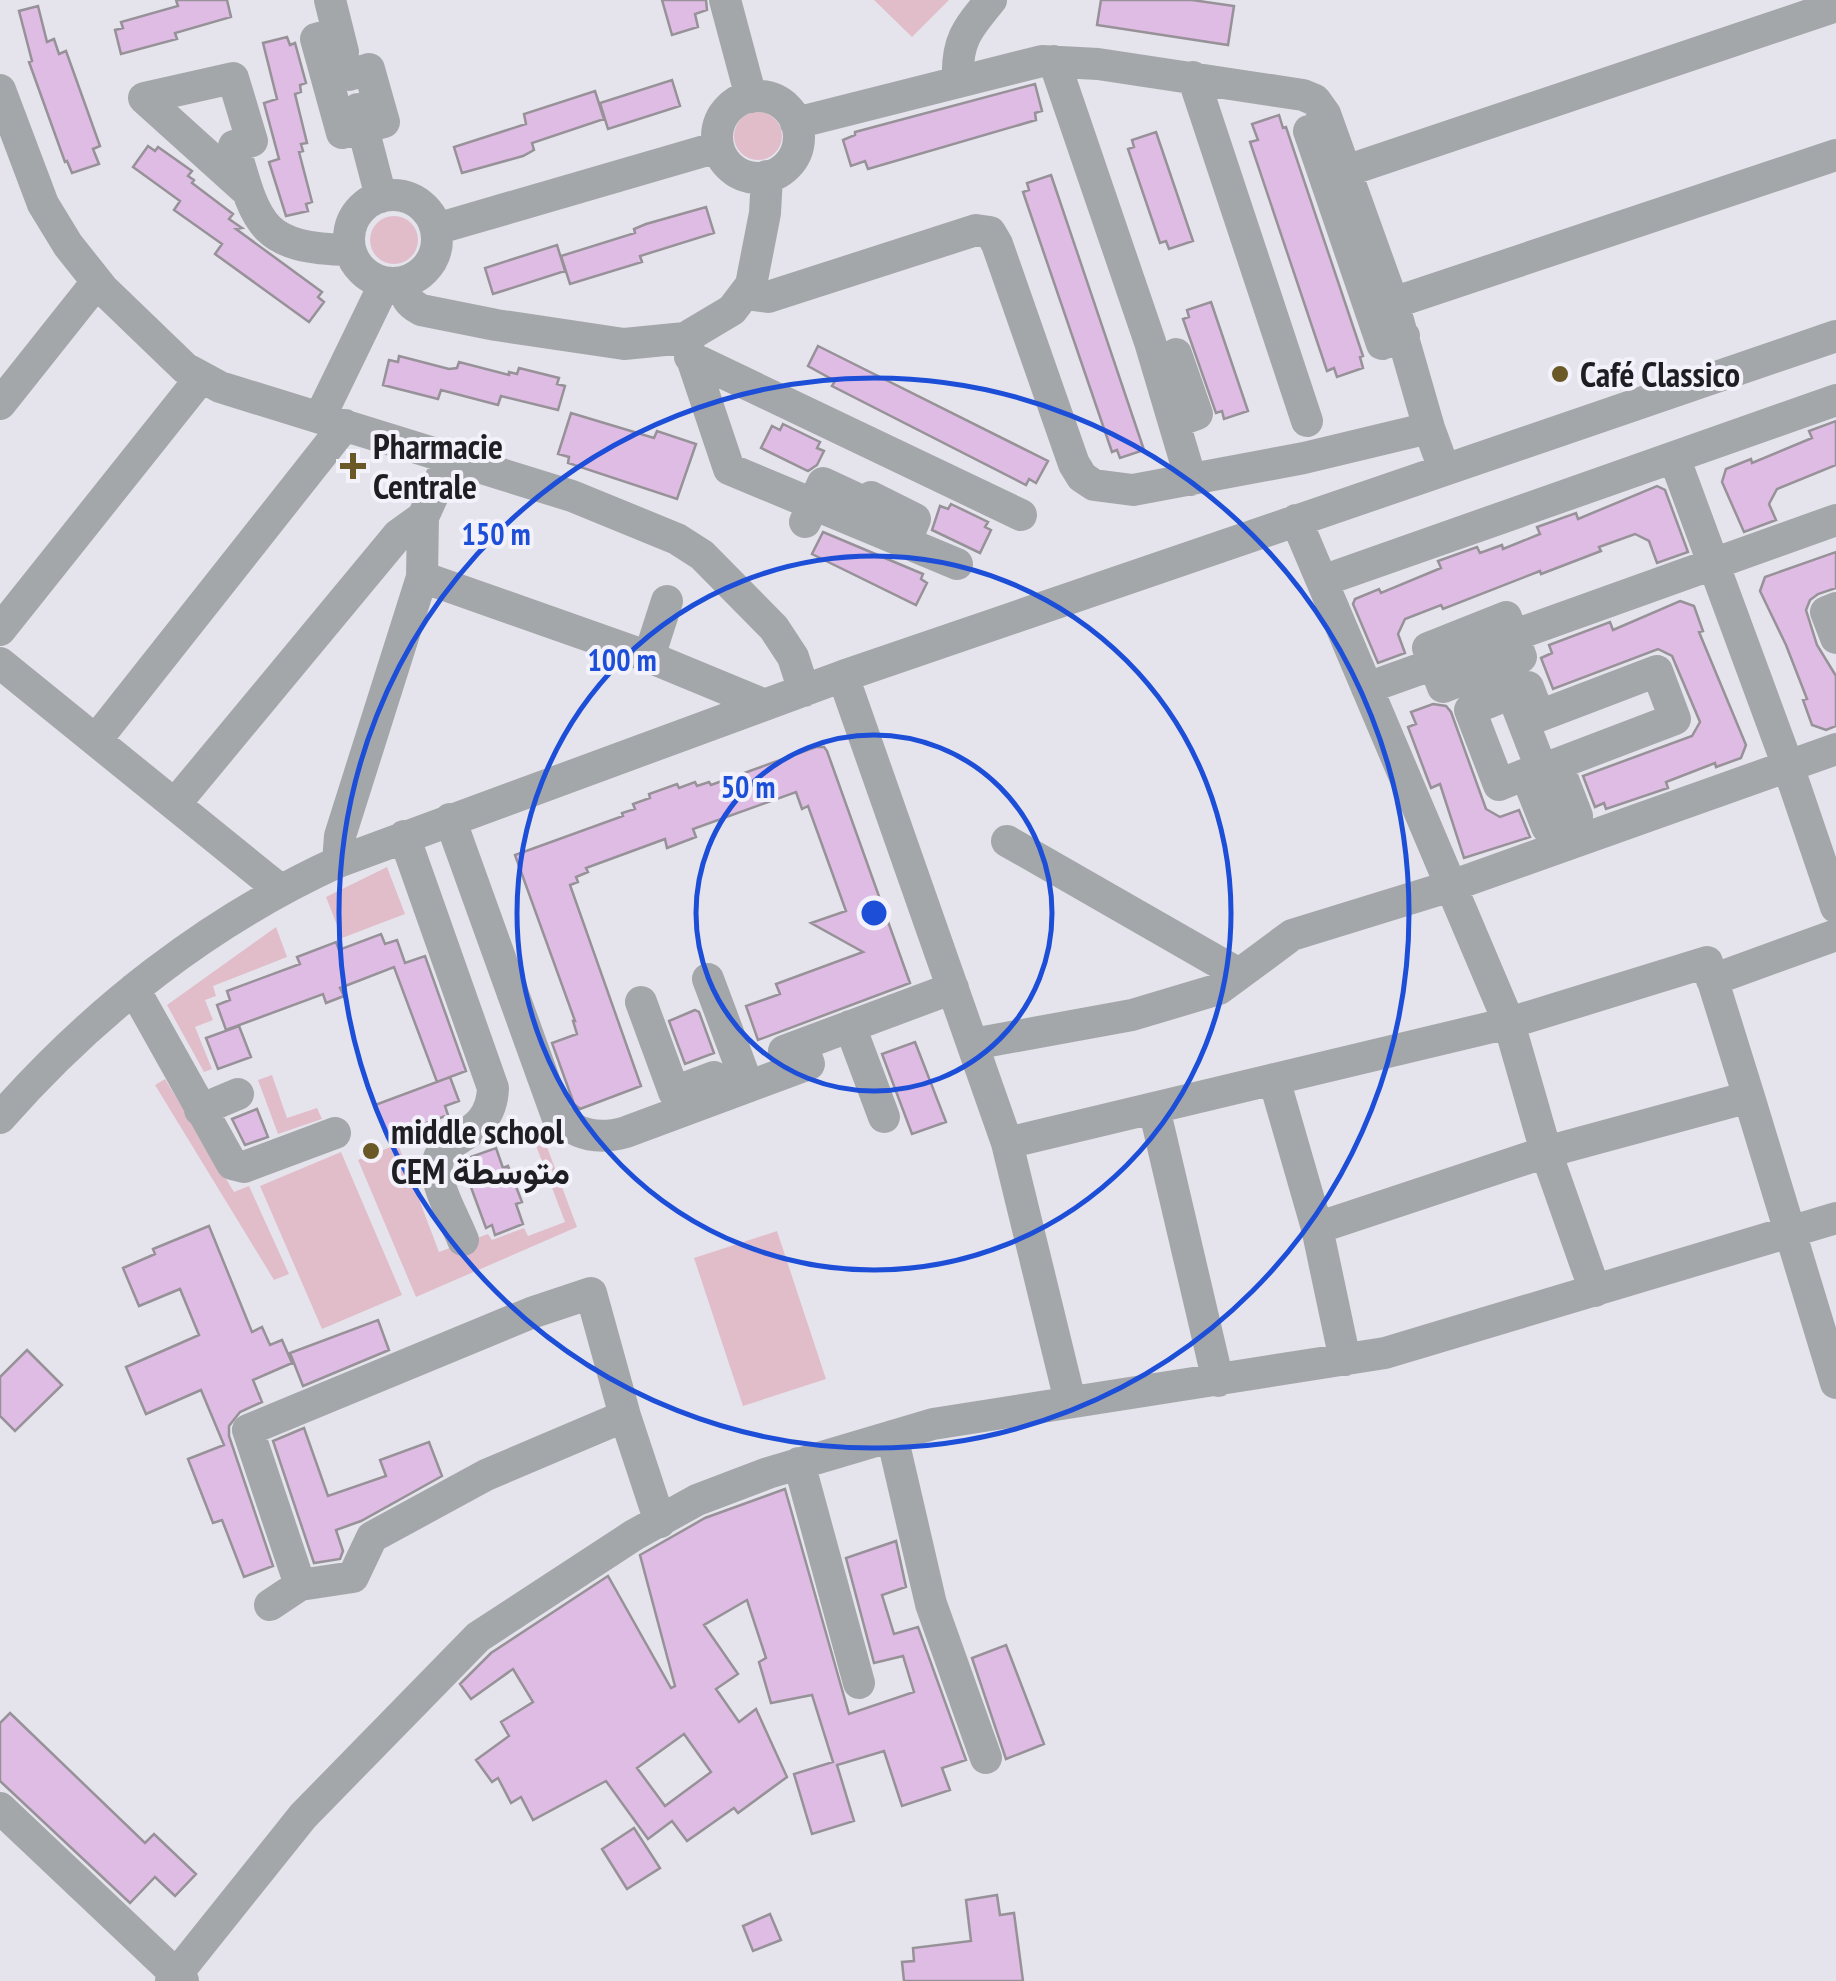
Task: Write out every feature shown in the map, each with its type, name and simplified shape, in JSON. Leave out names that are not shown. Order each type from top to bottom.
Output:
[{"type":"street","points":[[330,0],[349,75],[369,69],[384,122],[342,133],[316,39],[338,33]]},
{"type":"street","points":[[725,0],[751,97]]},
{"type":"street","points":[[958,82],[957,59],[964,33],[990,0]]},
{"type":"street","points":[[1346,172],[1836,6]]},
{"type":"street","points":[[796,124],[1021,65],[1054,61],[1303,95],[1320,107],[1329,124],[1393,303],[1428,428],[1444,469]]},
{"type":"street","points":[[1054,61],[1093,173],[1113,166],[1142,247],[1121,255],[1150,342],[1169,336],[1198,414],[1176,422],[1191,480]]},
{"type":"street","points":[[1193,78],[1307,421]]},
{"type":"street","points":[[0,90],[43,204],[68,245],[97,282],[200,379],[572,496],[676,540],[702,556],[774,628],[793,657],[804,691]]},
{"type":"street","points":[[751,97],[779,102],[796,124],[795,154],[783,168],[767,176],[737,172],[718,148],[717,134],[724,115],[732,105],[751,97]]},
{"type":"street","points":[[1329,124],[1308,132],[1382,344],[1404,336]]},
{"type":"street","points":[[363,127],[381,197]]},
{"type":"street","points":[[436,229],[718,148]]},
{"type":"street","points":[[1393,303],[1836,154]]},
{"type":"street","points":[[688,347],[746,294],[765,213],[767,176]]},
{"type":"street","points":[[246,190],[270,233],[296,244],[350,250]]},
{"type":"street","points":[[381,197],[413,200],[428,212],[436,229],[437,248],[429,265],[414,278],[394,282],[363,271],[350,250],[354,220],[365,206],[381,197]]},
{"type":"street","points":[[746,294],[768,297],[985,230],[997,244],[1021,312],[1038,305],[1076,406],[1056,414],[1074,464],[1082,477],[1094,485],[1134,490],[1428,428]]},
{"type":"street","points":[[6,383],[97,282]]},
{"type":"street","points":[[394,282],[422,310],[624,344],[688,347],[1020,514]]},
{"type":"street","points":[[96,740],[332,421],[394,282]]},
{"type":"street","points":[[0,1118],[47,1065],[134,989],[234,917],[279,889],[338,862],[843,676],[1836,336]]},
{"type":"street","points":[[688,347],[724,462],[736,474],[803,525],[822,483],[868,504],[871,497],[915,519],[905,543],[957,564]]},
{"type":"street","points":[[0,630],[200,379]]},
{"type":"street","points":[[1322,581],[1836,400]]},
{"type":"street","points":[[1674,457],[1735,624],[1716,632],[1762,755],[1785,757]]},
{"type":"street","points":[[338,862],[340,836],[422,576],[423,518],[450,458]]},
{"type":"street","points":[[1801,532],[1796,519],[1836,502]]},
{"type":"street","points":[[175,804],[398,535],[423,518]]},
{"type":"street","points":[[1296,520],[1509,1023],[1546,1152],[1596,1291]]},
{"type":"street","points":[[1367,688],[1434,664],[1443,686],[1521,656],[1513,636],[1552,622],[1544,604],[1625,572],[1634,592],[1836,520]]},
{"type":"street","points":[[422,576],[649,657],[766,704]]},
{"type":"street","points":[[649,657],[667,601]]},
{"type":"street","points":[[1836,608],[1826,612],[1836,638]]},
{"type":"street","points":[[0,662],[279,889]]},
{"type":"street","points":[[1657,671],[1675,718],[1557,764],[1576,816],[1566,832],[1547,827],[1526,774],[1499,784],[1470,710],[1528,688],[1539,716],[1657,671]]},
{"type":"street","points":[[843,676],[1008,1143],[1070,1401]]},
{"type":"street","points":[[1512,694],[1566,832]]},
{"type":"street","points":[[973,1044],[1132,1015],[1219,989],[1292,935],[1451,886],[1566,832],[1785,757],[1836,749]]},
{"type":"street","points":[[1785,757],[1836,907]]},
{"type":"street","points":[[450,820],[557,1116],[566,1125],[587,1135],[614,1135],[744,1077]]},
{"type":"street","points":[[404,836],[492,1088],[489,1112],[483,1122],[450,1144],[438,1159],[439,1178],[463,1240]]},
{"type":"street","points":[[1007,841],[1239,974]]},
{"type":"street","points":[[1712,980],[1836,935]]},
{"type":"street","points":[[1008,1143],[1509,1023],[1707,962],[1836,1383]]},
{"type":"street","points":[[708,979],[744,1077]]},
{"type":"street","points":[[641,1002],[674,1092],[809,1064],[802,1044],[953,988]]},
{"type":"street","points":[[134,989],[228,1159],[244,1167],[335,1133]]},
{"type":"street","points":[[850,1026],[884,1117]]},
{"type":"street","points":[[1274,1079],[1316,1228],[1345,1360]]},
{"type":"street","points":[[200,1110],[238,1094]]},
{"type":"street","points":[[1316,1228],[1546,1152],[1749,1097]]},
{"type":"street","points":[[1154,1108],[1218,1381]]},
{"type":"street","points":[[0,1808],[178,1979],[303,1816],[478,1637],[559,1581],[697,1500],[799,1463],[933,1424],[1385,1354],[1836,1218]]},
{"type":"street","points":[[300,1585],[248,1430],[531,1313],[590,1294],[660,1522]]},
{"type":"street","points":[[270,1605],[300,1585],[353,1577],[372,1536],[486,1476],[625,1416]]},
{"type":"street","points":[[892,1436],[931,1604],[986,1758]]},
{"type":"street","points":[[799,1463],[859,1683]]},
{"type":"shaded area","points":[[874,0],[949,0],[912,37]]},
{"type":"shaded area","points":[[758,112],[775,119],[782,136],[775,153],[758,160],[741,153],[734,136],[741,119]]},
{"type":"shaded area","points":[[394,216],[411,223],[418,240],[411,257],[394,264],[377,257],[370,240],[377,223]]},
{"type":"shaded area","points":[[387,867],[405,914],[342,938],[326,897]]},
{"type":"shaded area","points":[[276,927],[287,957],[213,986],[216,996],[205,1000],[213,1020],[195,1027],[212,1069],[204,1072],[167,1005]]},
{"type":"shaded area","points":[[272,1075],[287,1118],[317,1108],[322,1119],[278,1134],[258,1080]]},
{"type":"shaded area","points":[[165,1079],[234,1192],[249,1186],[289,1274],[274,1280],[155,1085]]},
{"type":"shaded area","points":[[544,1139],[577,1227],[416,1297],[358,1160],[398,1144],[439,1252],[488,1234],[492,1240],[524,1228],[528,1236],[565,1222],[535,1143]]},
{"type":"shaded area","points":[[341,1152],[402,1295],[322,1329],[260,1186]]},
{"type":"shaded area","points":[[777,1231],[826,1379],[743,1406],[694,1258]]},
{"type":"building","points":[[176,0],[227,0],[231,17],[175,33],[177,39],[121,54],[115,30],[123,28],[121,22],[178,6]]},
{"type":"building","points":[[662,0],[706,0],[707,10],[695,14],[698,27],[672,35]]},
{"type":"building","points":[[1101,0],[1192,0],[1234,6],[1228,45],[1097,25]]},
{"type":"building","points":[[38,6],[47,42],[54,39],[59,54],[66,51],[100,146],[93,149],[99,164],[72,173],[29,62],[32,61],[19,11]]},
{"type":"building","points":[[287,37],[290,45],[295,43],[306,83],[295,94],[307,143],[301,144],[303,151],[299,152],[312,202],[306,204],[308,211],[286,216],[269,162],[279,159],[264,103],[277,99],[263,43]]},
{"type":"building","points":[[672,80],[680,106],[608,129],[600,103]]},
{"type":"building","points":[[1035,84],[1042,111],[1035,113],[1036,120],[868,169],[865,161],[851,166],[843,140],[855,132]]},
{"type":"building","points":[[595,91],[604,119],[532,143],[534,150],[523,156],[462,173],[454,147],[526,124],[524,114]]},
{"type":"building","points":[[1279,115],[1363,356],[1363,368],[1337,377],[1334,368],[1327,371],[1250,142],[1258,140],[1252,124]]},
{"type":"building","points":[[1156,132],[1193,241],[1169,249],[1166,241],[1160,243],[1128,149],[1134,147],[1132,140]]},
{"type":"building","points":[[148,146],[155,151],[158,147],[192,171],[188,176],[194,180],[192,183],[233,214],[229,219],[242,228],[236,229],[322,292],[318,297],[324,302],[309,322],[215,254],[222,244],[174,210],[180,201],[133,167]]},
{"type":"building","points":[[1051,175],[1144,450],[1120,458],[1117,450],[1112,452],[1023,192],[1029,190],[1027,183]]},
{"type":"building","points":[[706,207],[714,233],[640,256],[642,262],[570,284],[561,256],[635,233],[634,229],[646,224]]},
{"type":"building","points":[[557,245],[565,271],[493,294],[485,268]]},
{"type":"building","points":[[1211,302],[1248,411],[1224,419],[1222,411],[1216,413],[1183,319],[1189,317],[1187,310]]},
{"type":"building","points":[[818,346],[1048,461],[1036,483],[1029,479],[1026,485],[832,386],[835,381],[808,366]]},
{"type":"building","points":[[399,356],[449,369],[457,368],[459,362],[509,375],[517,374],[519,368],[559,378],[557,384],[565,386],[558,410],[501,396],[498,405],[441,390],[438,399],[383,385],[389,360],[398,362]]},
{"type":"building","points":[[571,413],[654,438],[657,431],[696,444],[677,499],[568,463],[569,457],[558,454]]},
{"type":"building","points":[[1836,421],[1836,465],[1777,489],[1769,504],[1776,520],[1744,532],[1722,482],[1726,469],[1751,459],[1752,463],[1812,438],[1809,431]]},
{"type":"building","points":[[783,424],[820,442],[817,448],[824,451],[817,465],[808,471],[761,448],[772,426],[780,430]]},
{"type":"building","points":[[1657,486],[1665,490],[1688,552],[1657,563],[1649,541],[1635,534],[1541,574],[1540,571],[1443,609],[1441,605],[1405,619],[1398,634],[1405,653],[1378,663],[1353,604],[1355,599],[1379,589],[1381,593],[1441,568],[1438,561],[1477,547],[1480,553],[1502,545],[1503,549],[1540,534],[1537,527],[1576,513],[1578,519]]},
{"type":"building","points":[[951,504],[988,522],[985,527],[991,530],[980,553],[932,530],[940,506],[948,509]]},
{"type":"building","points":[[823,532],[923,574],[921,579],[927,583],[916,605],[812,554]]},
{"type":"building","points":[[1836,552],[1836,588],[1818,594],[1806,610],[1817,645],[1836,676],[1836,726],[1826,730],[1812,725],[1803,700],[1807,699],[1760,591],[1765,577]]},
{"type":"building","points":[[1680,601],[1694,606],[1703,631],[1699,632],[1746,745],[1741,758],[1716,767],[1715,763],[1666,782],[1668,788],[1606,809],[1604,803],[1595,807],[1583,776],[1692,736],[1700,722],[1672,656],[1658,649],[1553,689],[1541,658],[1552,653],[1549,645],[1610,622],[1613,630]]},
{"type":"building","points":[[1433,704],[1446,706],[1451,712],[1486,809],[1500,817],[1519,810],[1530,837],[1464,858],[1440,784],[1431,788],[1408,727],[1416,724],[1411,712]]},
{"type":"building","points":[[816,747],[827,751],[910,983],[758,1040],[746,1006],[780,994],[776,984],[863,952],[811,923],[846,911],[808,806],[802,809],[796,792],[693,829],[696,837],[667,848],[665,839],[586,868],[588,872],[570,885],[641,1086],[580,1109],[574,1104],[552,1043],[577,1034],[575,1021],[515,855],[623,816],[622,813],[635,809],[633,804],[650,798],[649,794],[677,784],[679,788],[695,782],[697,786],[709,782],[711,785]]},
{"type":"building","points":[[381,934],[385,944],[397,940],[405,963],[425,956],[466,1071],[437,1082],[394,967],[340,988],[344,996],[326,1003],[323,994],[226,1030],[217,1005],[230,1000],[227,991],[300,964],[297,957],[336,942],[339,950]]},
{"type":"building","points":[[695,1010],[714,1053],[685,1064],[669,1021]]},
{"type":"building","points":[[239,1026],[251,1057],[218,1069],[206,1038]]},
{"type":"building","points":[[915,1042],[946,1122],[912,1134],[882,1054]]},
{"type":"building","points":[[450,1077],[459,1101],[445,1106],[448,1115],[387,1138],[375,1105]]},
{"type":"building","points":[[257,1109],[268,1137],[245,1145],[232,1119]]},
{"type":"building","points":[[496,1148],[503,1168],[508,1166],[522,1202],[516,1204],[523,1224],[495,1235],[492,1225],[486,1228],[465,1171],[469,1169],[465,1159]]},
{"type":"building","points":[[209,1226],[252,1332],[262,1327],[270,1345],[282,1340],[292,1363],[253,1380],[262,1402],[240,1412],[229,1426],[273,1566],[244,1577],[222,1520],[213,1523],[188,1459],[224,1445],[201,1390],[146,1414],[126,1367],[199,1335],[180,1289],[139,1306],[123,1268],[155,1254],[153,1249]]},
{"type":"building","points":[[378,1320],[389,1350],[303,1386],[290,1353]]},
{"type":"building","points":[[27,1350],[62,1385],[15,1431],[0,1416],[0,1377]]},
{"type":"building","points":[[304,1428],[328,1496],[386,1476],[380,1460],[429,1442],[442,1476],[361,1521],[336,1530],[343,1551],[340,1559],[314,1563],[273,1441]]},
{"type":"building","points":[[785,1489],[849,1714],[914,1692],[903,1656],[874,1663],[846,1558],[896,1541],[906,1587],[882,1595],[894,1634],[918,1627],[966,1760],[942,1768],[950,1790],[902,1806],[884,1751],[837,1765],[854,1821],[812,1834],[794,1774],[833,1762],[812,1695],[771,1703],[759,1662],[766,1658],[747,1600],[704,1625],[738,1674],[716,1689],[739,1722],[756,1709],[787,1777],[738,1813],[734,1808],[687,1841],[672,1821],[648,1839],[606,1781],[533,1820],[521,1797],[511,1803],[498,1778],[492,1782],[476,1760],[509,1736],[501,1722],[533,1702],[513,1669],[471,1699],[460,1684],[491,1653],[608,1576],[671,1688],[675,1686],[640,1555],[705,1518]],"holes":[[[684,1734],[711,1772],[665,1806],[637,1768]]]},
{"type":"building","points":[[1006,1645],[1044,1744],[1006,1759],[972,1658]]},
{"type":"building","points":[[10,1713],[145,1843],[154,1834],[196,1874],[175,1896],[155,1877],[130,1903],[0,1781],[0,1723]]},
{"type":"building","points":[[634,1828],[660,1868],[627,1889],[602,1849]]},
{"type":"building","points":[[997,1895],[1000,1915],[1014,1913],[1023,1981],[904,1981],[902,1962],[914,1961],[913,1948],[971,1941],[966,1900]]},
{"type":"building","points":[[770,1914],[781,1940],[753,1951],[743,1926]]},
{"type":"place","name":"Café Classico","points":[[1560,374]]},
{"type":"place","name":"Pharmacie Centrale","points":[[353,466]]},
{"type":"place","name":"middle school CEM متوسطة","points":[[371,1151]]}]
